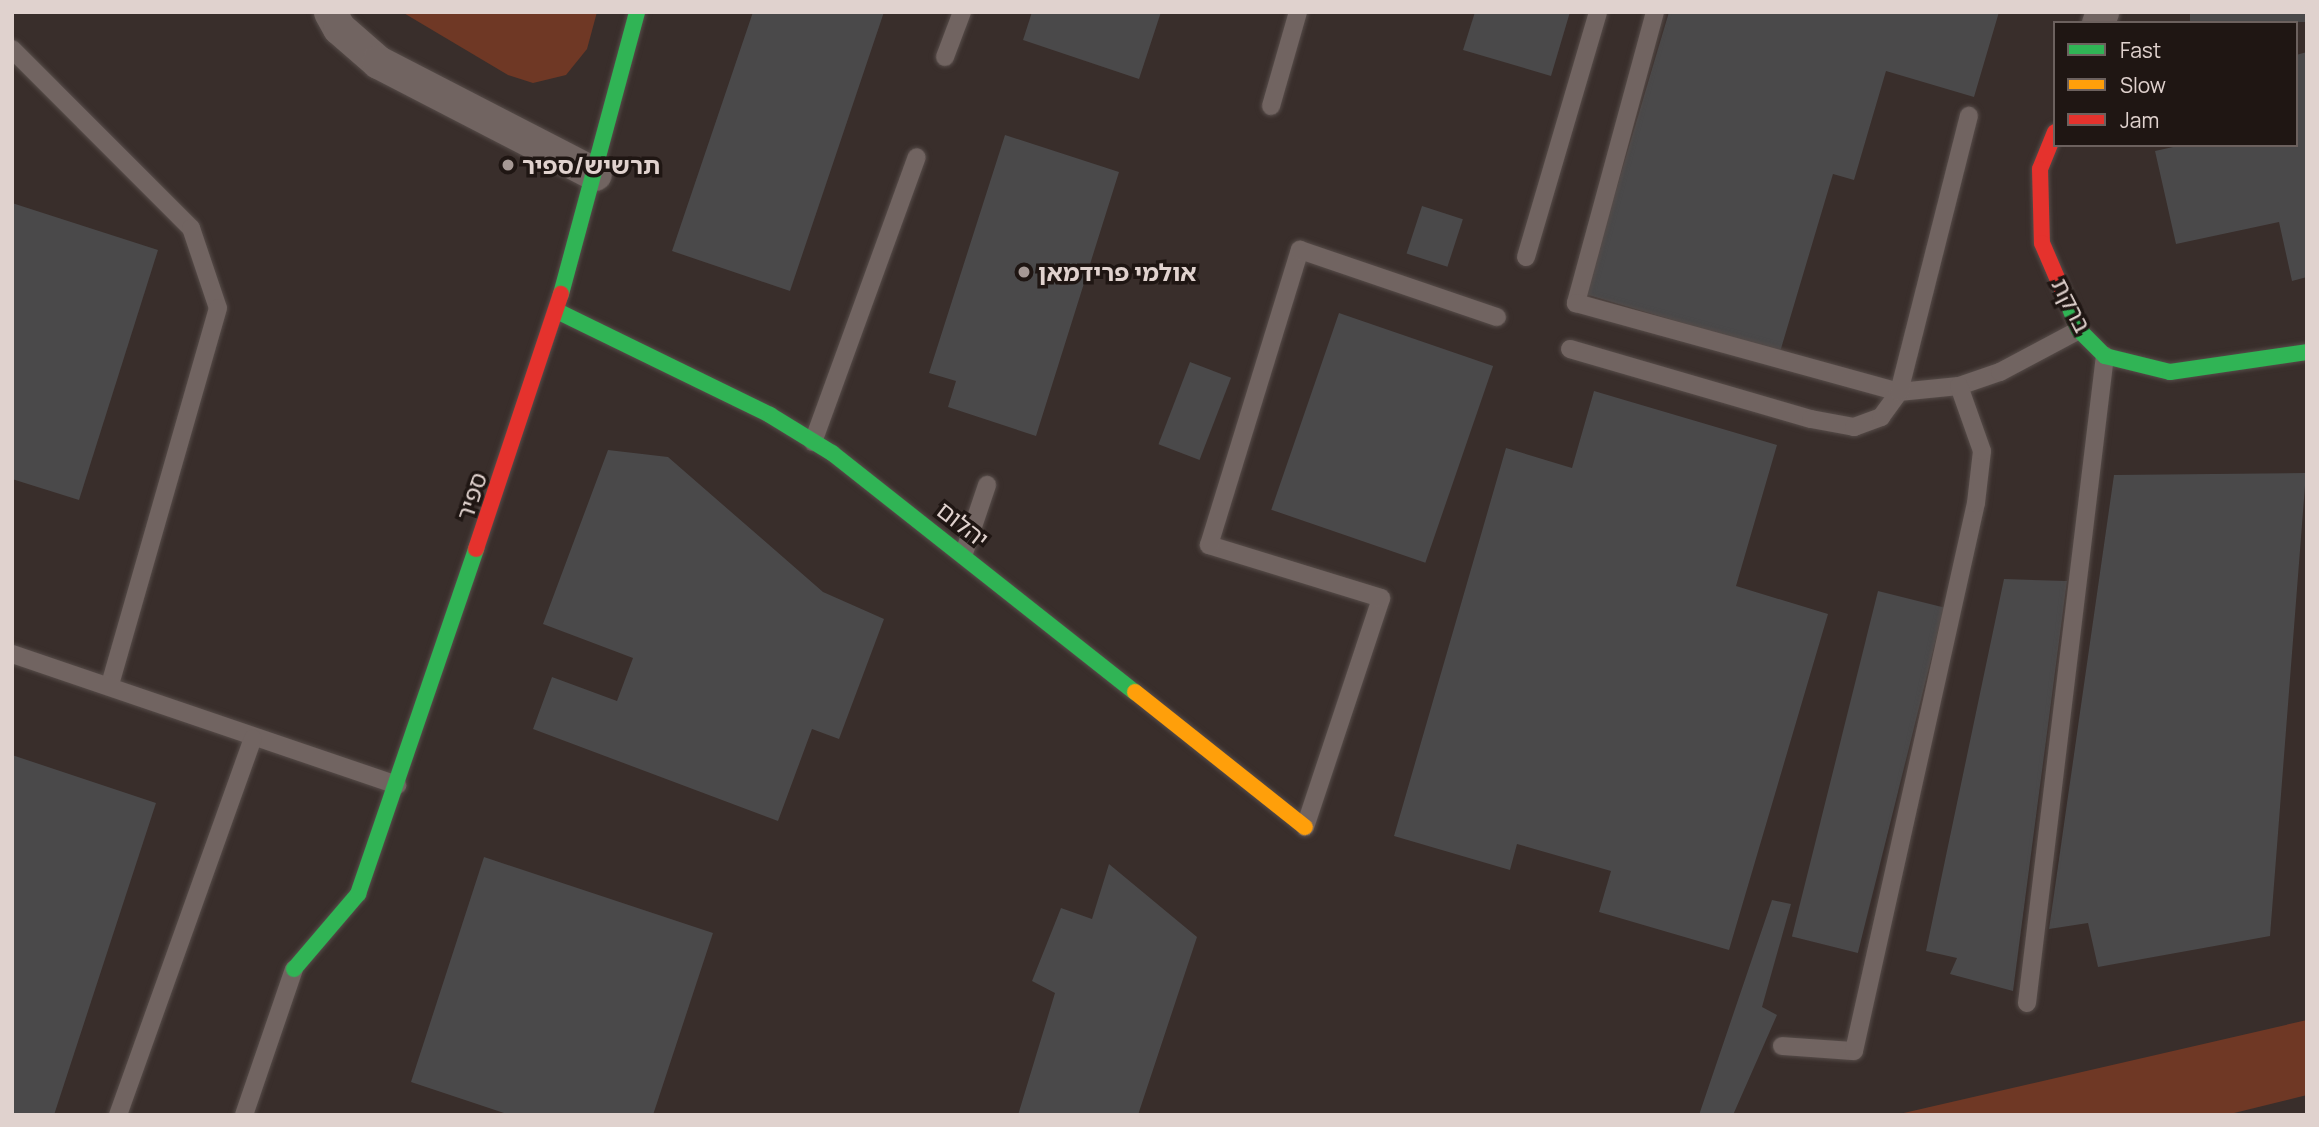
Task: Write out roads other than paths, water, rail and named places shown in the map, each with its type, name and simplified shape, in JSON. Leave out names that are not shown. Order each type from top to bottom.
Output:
[{"type":"street","points":[[330,12],[340,28],[378,62],[420,88],[595,174]]},
{"type":"street","name":"ספיר","points":[[294,969],[358,894],[557,311],[637,12]]},
{"type":"street","name":"ברקת","points":[[2053,137],[2040,169],[2042,243],[2079,330],[2105,356],[2170,372],[2307,352]]},
{"type":"street","name":"יהלום","points":[[557,311],[770,415],[813,442],[964,553],[1306,827]]},
{"type":"lane","points":[[946,57],[962,12]]},
{"type":"lane","points":[[1271,107],[1298,12]]},
{"type":"lane","points":[[1526,257],[1598,12]]},
{"type":"lane","points":[[1655,12],[1576,303],[1899,392],[1959,386],[2000,372],[2079,330]]},
{"type":"lane","points":[[12,49],[191,228],[218,308],[110,684]]},
{"type":"lane","points":[[1570,349],[1811,419],[1854,427],[1881,416],[1899,392],[1969,116]]},
{"type":"lane","points":[[813,442],[917,156]]},
{"type":"lane","points":[[1306,827],[1381,598],[1209,545],[1300,250],[1497,317]]},
{"type":"lane","points":[[2027,1003],[2105,356]]},
{"type":"lane","points":[[1782,1046],[1854,1051],[1976,503],[1982,451],[1959,386]]},
{"type":"lane","points":[[964,553],[987,485]]},
{"type":"lane","points":[[12,654],[110,684],[253,738],[397,785]]},
{"type":"lane","points":[[118,1115],[253,738]]},
{"type":"lane","points":[[243,1115],[294,969]]},
{"type":"place","name":"תרשיש/ספיר","points":[[508,165]]},
{"type":"place","name":"אולמי פרידמאן","points":[[1024,272]]}]
